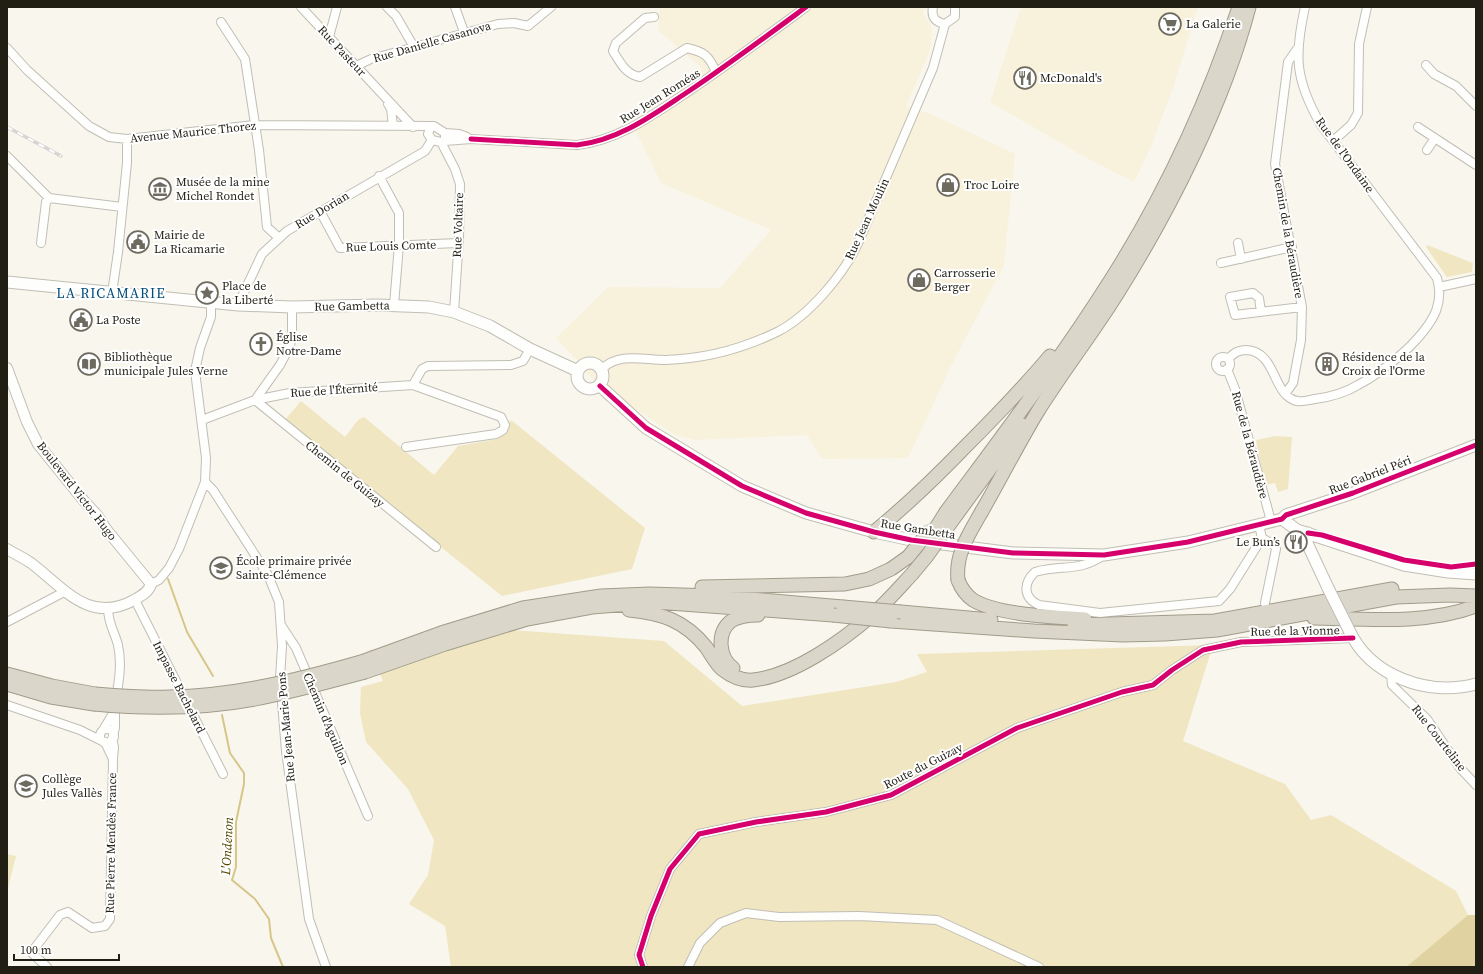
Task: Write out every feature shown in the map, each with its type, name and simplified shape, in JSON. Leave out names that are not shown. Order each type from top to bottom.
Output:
[{"type":"highway","points":[[1173,623],[1063,617],[996,608],[972,599],[960,587],[957,569],[963,544],[1038,411],[1098,322],[1130,261],[1205,98],[1239,7]]},
{"type":"highway","points":[[874,532],[938,475],[1022,390],[1054,352],[1101,288],[1130,261],[1169,202],[1215,105],[1235,55],[1249,7]]},
{"type":"highway","points":[[806,613],[746,615],[730,622],[722,635],[721,643],[724,659],[737,670],[747,674],[774,668],[792,660],[826,641],[862,614],[902,572],[927,556],[949,515],[1113,277]]},
{"type":"highway","points":[[592,607],[652,612],[676,621],[693,633],[721,668],[737,678],[752,680],[770,676],[796,666],[829,647],[872,615],[902,572],[908,557],[949,515],[1046,392],[1062,374]]},
{"type":"highway","points":[[649,594],[678,588],[845,584],[902,572]]},
{"type":"highway","points":[[363,667],[441,633],[523,608],[601,596],[649,594],[715,596],[1030,624],[1173,623],[1215,621],[1365,593],[1396,589],[1427,587],[1476,588]]},
{"type":"highway","points":[[7,684],[51,697],[95,699],[169,698],[221,693],[252,689],[363,667],[527,619],[592,607],[655,602],[833,615],[956,627],[1123,635],[1165,634],[1217,630],[1288,618],[1396,596],[1476,596]]},
{"type":"highway","points":[[1288,618],[1409,619],[1439,616],[1476,606]]},
{"type":"highway","points":[[7,674],[95,699]]},
{"type":"main road","name":"Rue Gambetta","points":[[7,282],[238,305],[292,307],[394,305],[429,307],[454,312],[490,326],[530,349],[578,371]]},
{"type":"main road","points":[[588,363],[594,363],[602,369],[604,374],[603,381],[600,386],[593,389],[583,387],[577,378],[578,371],[583,365],[588,363]]},
{"type":"main road","name":"Rue Gambetta","points":[[600,386],[646,428],[742,486],[806,513],[874,532],[911,540],[1013,553],[1104,554],[1188,542],[1270,521]]},
{"type":"main road","name":"Rue Gabriel Péri","points":[[1270,521],[1282,519],[1286,515],[1353,493],[1476,445]]},
{"type":"main road","points":[[1282,519],[1297,530],[1404,565],[1448,572],[1476,574]]},
{"type":"main road","points":[[1308,533],[1306,543],[1351,634],[1368,657],[1391,674],[1418,685],[1444,688],[1476,684]]},
{"type":"street","name":"Rue Pasteur","points":[[301,7],[413,127]]},
{"type":"street","points":[[329,37],[337,7]]},
{"type":"street","points":[[387,7],[396,16],[414,48]]},
{"type":"street","points":[[455,7],[464,32]]},
{"type":"street","name":"Rue Danielle Casanova","points":[[356,66],[371,59],[414,48],[464,32],[498,24],[514,23],[528,26],[551,7]]},
{"type":"street","name":"Rue Jean Roméas","points":[[444,139],[459,134],[471,139],[558,145],[592,143],[619,133],[645,120],[716,72],[806,7]]},
{"type":"street","points":[[933,7],[932,12],[934,18],[938,23],[945,24]]},
{"type":"street","name":"Rue Jean Moulin","points":[[602,369],[614,359],[665,360],[709,356],[728,350],[777,332],[797,318],[829,287],[851,258],[859,241],[932,68],[945,24],[955,17],[955,7]]},
{"type":"street","name":"Rue de l'Ondaine","points":[[1305,7],[1298,49],[1301,81],[1308,99],[1321,125],[1437,278],[1440,287]]},
{"type":"street","points":[[1333,140],[1352,125],[1358,113],[1359,44],[1367,7]]},
{"type":"street","points":[[654,17],[644,18],[616,43],[613,51],[625,70],[633,76],[640,77],[687,48],[701,51],[711,59],[716,72]]},
{"type":"street","points":[[221,22],[245,59],[259,150],[268,227],[279,238]]},
{"type":"street","name":"Avenue Maurice Thorez","points":[[7,48],[27,70],[89,126],[109,137],[127,139],[254,125],[431,126]]},
{"type":"street","name":"Chemin de la Béraudière","points":[[1285,394],[1293,383],[1301,340],[1302,307],[1292,247],[1275,164],[1288,62],[1298,49]]},
{"type":"street","points":[[1426,64],[1434,74],[1456,86],[1476,106]]},
{"type":"street","name":"Rue Pasteur","points":[[384,96],[391,109],[393,126]]},
{"type":"street","points":[[430,137],[431,126],[435,127],[444,139]]},
{"type":"street","name":"Avenue Maurice Thorez","points":[[413,127],[430,137],[444,139]]},
{"type":"street","points":[[1418,127],[1476,165]]},
{"type":"street","name":"Rue Dorian","points":[[238,305],[262,254],[279,238],[287,231],[321,213],[330,205],[425,151],[430,137]]},
{"type":"street","points":[[1427,150],[1435,138]]},
{"type":"street","points":[[112,293],[118,252],[128,152],[127,139]]},
{"type":"street","name":"Rue Voltaire","points":[[444,139],[460,184],[454,312]]},
{"type":"street","points":[[7,156],[49,198],[122,207]]},
{"type":"street","points":[[379,176],[399,213],[399,246],[394,305]]},
{"type":"street","points":[[41,243],[46,202],[49,198]]},
{"type":"street","name":"Rue Louis Comte","points":[[321,213],[340,248],[458,243]]},
{"type":"street","points":[[1238,243],[1242,259]]},
{"type":"street","points":[[1221,263],[1292,247]]},
{"type":"street","points":[[1228,360],[1233,354],[1240,350],[1251,350],[1259,354],[1267,361],[1285,394],[1289,398],[1298,402],[1340,393],[1359,385],[1394,361],[1424,331],[1437,310],[1440,287],[1476,279]]},
{"type":"street","points":[[7,549],[31,563],[64,592],[85,603],[108,609],[116,608],[135,600],[146,592],[150,584],[159,580],[169,568],[179,549],[205,482],[206,458],[195,370],[200,348],[211,318],[211,303]]},
{"type":"street","points":[[255,400],[280,365],[290,346],[292,335],[292,307]]},
{"type":"street","points":[[1261,312],[1302,307]]},
{"type":"street","points":[[413,385],[422,370],[428,366],[485,367],[511,365],[523,361],[530,349]]},
{"type":"street","points":[[1222,357],[1228,360],[1230,364],[1227,369],[1219,369],[1216,362],[1218,358],[1222,357]]},
{"type":"street","name":"Boulevard Victor Hugo","points":[[7,368],[27,422],[38,444],[97,515],[106,529],[150,584]]},
{"type":"street","name":"Rue de la Béraudière","points":[[1227,369],[1235,389],[1270,521]]},
{"type":"street","name":"Rue de l'Éternité","points":[[202,420],[255,400],[290,393],[413,385],[501,417],[505,425],[502,430],[496,434],[406,447]]},
{"type":"street","name":"Chemin de Guizay","points":[[255,400],[436,547]]},
{"type":"street","name":"Rue Jean-Marie Pons","points":[[205,482],[213,490],[268,575],[279,602],[281,625],[280,678],[286,751],[309,919],[326,967]]},
{"type":"street","points":[[1104,554],[1082,567],[1034,572],[1027,581],[1026,588],[1030,600],[1038,605],[1100,613],[1219,601],[1230,589],[1262,538],[1259,524]]},
{"type":"street","points":[[1262,538],[1274,545],[1276,550],[1265,603]]},
{"type":"street","points":[[7,622],[64,592]]},
{"type":"street","name":"Impasse Bachelard","points":[[135,600],[223,774]]},
{"type":"street","points":[[108,609],[108,618],[118,644],[120,659],[120,674],[115,710],[115,728],[108,739]]},
{"type":"street","name":"Chemin d'Aguillon","points":[[281,625],[296,648],[368,816]]},
{"type":"street","name":"Rue de la Vionne","points":[[1172,670],[1203,650],[1241,642],[1296,639],[1345,640],[1351,634]]},
{"type":"street","name":"Route du Guizay","points":[[644,967],[639,955],[651,916],[670,869],[700,834],[756,822],[826,812],[891,795],[1017,728],[1122,692],[1153,685],[1172,670]]},
{"type":"street","name":"Rue Courteline","points":[[1391,674],[1392,685],[1427,719],[1460,768],[1476,785]]},
{"type":"street","points":[[7,705],[108,739]]},
{"type":"street","points":[[108,739],[100,735],[115,710]]},
{"type":"street","points":[[80,730],[110,730],[108,739]]},
{"type":"street","name":"Rue Pierre Mendès France","points":[[46,967],[32,954],[34,949],[60,915],[68,912],[92,928],[105,926],[110,919],[113,759],[108,739]]},
{"type":"street","points":[[688,967],[700,943],[720,923],[746,913],[779,917],[859,916],[937,920],[1039,967]]},
{"type":"shaded area","points":[[660,7],[926,7],[923,13],[932,29],[930,51],[906,106],[931,114],[1015,154],[1004,265],[953,362],[908,458],[822,459],[807,435],[695,440],[675,435],[602,387],[589,376],[575,358],[556,338],[608,287],[720,288],[771,230],[661,183],[631,121],[703,69],[658,30]]},
{"type":"shaded area","points":[[1021,7],[1198,7],[1173,88],[1152,144],[1134,182],[1083,156],[990,102]]},
{"type":"shaded area","points":[[1427,245],[1473,263],[1472,272],[1447,277],[1426,247]]},
{"type":"shaded area","points":[[301,401],[345,437],[358,420],[364,417],[434,475],[458,446],[498,439],[511,420],[645,528],[632,569],[502,596],[284,421]]},
{"type":"shaded area","points":[[1275,436],[1292,437],[1288,489],[1278,492],[1275,483],[1265,485],[1256,440]]},
{"type":"shaded area","points":[[441,625],[664,641],[742,706],[896,682],[927,672],[917,654],[1213,645],[1183,741],[1285,784],[1311,820],[1331,815],[1456,891],[1468,915],[1406,967],[451,967],[445,926],[409,904],[428,875],[434,840],[408,789],[366,742],[360,713],[361,687],[383,681],[369,650],[451,641]]},
{"type":"shaded area","points":[[7,854],[16,856],[7,892]]},
{"type":"shaded area","points":[[1468,915],[1476,915],[1476,967],[1406,967]]},
{"type":"waterway","name":"L'Ondenon","points":[[168,579],[187,632],[213,676]]},
{"type":"waterway","name":"L'Ondenon","points":[[222,715],[230,753],[244,773],[244,784],[236,822],[236,867],[232,880],[255,899],[269,919],[271,938],[283,967]]},
{"type":"railway","points":[[7,127],[61,156]]},
{"type":"cycle path","points":[[471,139],[577,145],[608,138],[650,117],[719,70],[806,7]]},
{"type":"cycle path","points":[[600,386],[646,428],[742,486],[806,513],[874,532],[911,540],[1013,553],[1104,555],[1188,542],[1282,519],[1286,515],[1353,493],[1476,445]]},
{"type":"cycle path","points":[[1308,533],[1322,535],[1404,560],[1451,567],[1476,564]]},
{"type":"cycle path","points":[[643,967],[639,955],[651,916],[670,869],[699,834],[756,822],[826,812],[891,795],[1017,728],[1122,692],[1153,685],[1172,670],[1203,650],[1241,642],[1353,638]]},
{"type":"place","name":"La Galerie","points":[[1170,24]]},
{"type":"place","name":"McDonald's","points":[[1025,78]]},
{"type":"place","name":"Troc Loire","points":[[948,185]]},
{"type":"place","name":"Musée de la mine Michel Rondet","points":[[160,189]]},
{"type":"place","name":"Mairie de La Ricamarie","points":[[138,242]]},
{"type":"place","name":"Carrosserie Berger","points":[[919,280]]},
{"type":"place","name":"Place de la Liberté","points":[[207,293]]},
{"type":"place","name":"La Poste","points":[[81,320]]},
{"type":"place","name":"Église Notre-Dame","points":[[261,344]]},
{"type":"place","name":"Bibliothèque municipale Jules Verne","points":[[89,364]]},
{"type":"place","name":"Résidence de la Croix de l'Orme","points":[[1327,364]]},
{"type":"place","name":"Le Bun’s","points":[[1296,542]]},
{"type":"place","name":"École primaire privée Sainte-Clémence","points":[[221,568]]},
{"type":"place","name":"Collège Jules Vallès","points":[[26,786]]},
{"type":"district","name":"LA RICAMARIE","points":[[111,293]]}]
